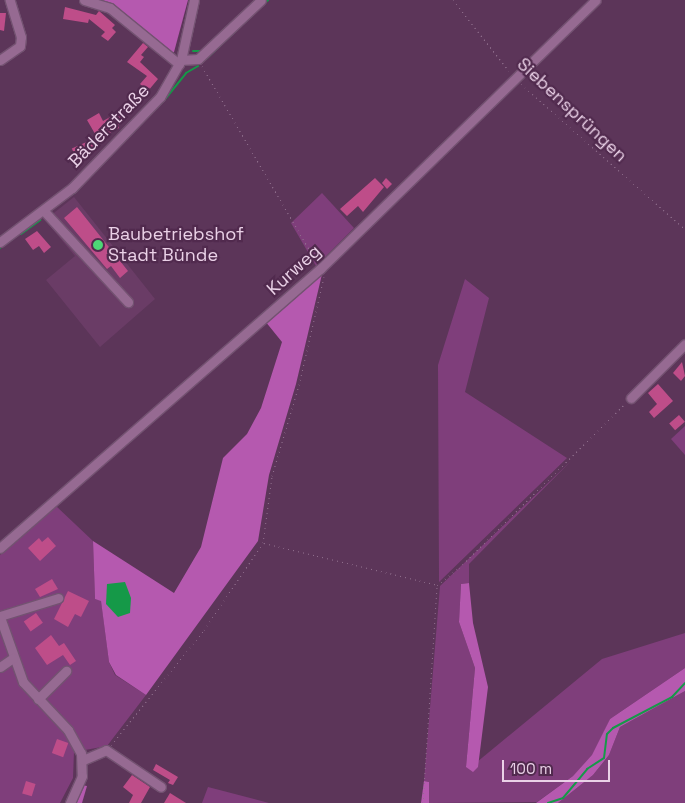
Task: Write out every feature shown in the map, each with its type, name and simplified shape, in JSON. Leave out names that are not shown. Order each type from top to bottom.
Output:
[{"type":"street","points":[[0,60],[20,46],[22,37],[10,0]]},
{"type":"street","points":[[84,0],[110,8],[180,62],[198,59],[261,0]]},
{"type":"street","name":"Bäderstraße","points":[[0,242],[44,211],[72,188],[160,97],[180,62],[194,0]]},
{"type":"street","name":"Kurweg","points":[[0,548],[328,262],[596,0]]},
{"type":"street","points":[[44,211],[128,302]]},
{"type":"street","points":[[631,398],[685,344]]},
{"type":"street","points":[[58,598],[0,616],[13,658],[23,682],[74,738],[82,760],[82,776],[70,803]]},
{"type":"street","points":[[0,667],[13,658]]},
{"type":"street","points":[[38,699],[66,671]]},
{"type":"street","points":[[82,760],[106,750],[161,786]]},
{"type":"path","name":"Siebensprüngen","points":[[454,0],[515,79],[685,229]]},
{"type":"path","points":[[198,59],[320,269]]},
{"type":"path","points":[[106,750],[204,630],[263,543],[272,476],[299,385],[328,262]]},
{"type":"path","points":[[423,803],[437,585],[459,568],[631,398]]},
{"type":"path","points":[[263,543],[437,585]]},
{"type":"shaded area","points":[[101,0],[188,0],[174,52],[168,53]]},
{"type":"shaded area","points":[[322,193],[354,228],[316,266],[291,223]]},
{"type":"shaded area","points":[[74,197],[155,299],[100,347],[46,280],[75,256],[45,220]]},
{"type":"shaded area","points":[[323,270],[296,384],[269,475],[258,541],[146,695],[116,675],[109,662],[101,601],[95,599],[93,541],[174,593],[201,547],[223,458],[247,434],[261,408],[282,342],[265,321]]},
{"type":"shaded area","points":[[465,279],[489,298],[465,392],[567,458],[439,582],[438,365]]},
{"type":"shaded area","points":[[685,426],[685,455],[671,439]]},
{"type":"shaded area","points":[[571,461],[469,564],[469,583],[461,584],[459,622],[475,668],[466,767],[478,767],[477,762],[602,659],[685,633],[685,668],[610,719],[593,755],[573,776],[537,802],[429,803],[429,782],[424,781],[440,586]]},
{"type":"shaded area","points":[[56,506],[93,541],[95,599],[101,600],[109,662],[115,675],[146,695],[107,746],[74,752],[73,778],[60,803],[0,803],[0,555]]},
{"type":"shaded area","points":[[125,582],[131,598],[130,613],[118,617],[106,604],[107,584]]},
{"type":"shaded area","points":[[469,583],[473,623],[488,687],[478,767],[473,772],[466,767],[475,668],[459,622],[461,584]]},
{"type":"shaded area","points":[[685,668],[685,691],[620,727],[609,755],[593,775],[558,803],[536,803],[573,776],[592,755],[610,719]]},
{"type":"shaded area","points":[[685,691],[685,803],[558,803],[593,775],[609,755],[620,727]]},
{"type":"shaded area","points":[[424,781],[429,782],[429,803],[421,803]]},
{"type":"shaded area","points":[[82,785],[87,786],[82,803],[73,803]]},
{"type":"shaded area","points":[[208,787],[269,803],[202,803]]},
{"type":"building","points":[[65,7],[96,15],[99,11],[115,25],[112,28],[116,32],[108,41],[101,36],[105,32],[89,19],[88,23],[63,19]]},
{"type":"building","points":[[0,13],[6,13],[4,31],[0,30]]},
{"type":"building","points":[[143,43],[148,47],[141,55],[144,57],[140,62],[158,79],[148,91],[140,84],[147,76],[127,62]]},
{"type":"building","points":[[119,112],[124,121],[118,125],[119,128],[98,139],[87,120],[99,113],[103,121]]},
{"type":"building","points":[[91,140],[96,151],[77,160],[72,149]]},
{"type":"building","points":[[375,178],[384,187],[363,212],[358,206],[347,216],[340,209]]},
{"type":"building","points":[[386,178],[392,184],[387,189],[382,183]]},
{"type":"building","name":"Baubetriebshof Stadt Bünde","points":[[77,207],[128,271],[120,278],[111,266],[107,269],[64,218]]},
{"type":"building","points":[[37,231],[51,247],[44,253],[39,246],[33,250],[25,239]]},
{"type":"building","points":[[682,362],[685,376],[681,381],[673,373]]},
{"type":"building","points":[[658,384],[673,401],[654,418],[649,412],[657,404],[648,393]]},
{"type":"building","points":[[679,415],[685,422],[675,430],[669,424]]},
{"type":"building","points":[[48,537],[56,546],[40,561],[28,548],[39,538],[42,542]]},
{"type":"building","points":[[52,579],[58,589],[40,597],[35,589]]},
{"type":"building","points":[[68,591],[89,601],[81,617],[75,614],[68,627],[54,619]]},
{"type":"building","points":[[36,613],[43,623],[31,631],[24,622]]},
{"type":"building","points":[[51,635],[59,646],[64,643],[76,661],[70,665],[63,655],[47,665],[35,648]]},
{"type":"building","points":[[57,739],[68,743],[63,757],[52,753]]},
{"type":"building","points":[[156,764],[178,777],[173,785],[168,783],[170,780],[153,770]]},
{"type":"building","points":[[132,775],[150,787],[141,803],[129,803],[133,795],[123,787]]},
{"type":"building","points":[[26,781],[36,784],[32,796],[22,793]]},
{"type":"building","points":[[170,793],[186,803],[164,803]]},
{"type":"waterway","points":[[206,59],[268,0]]},
{"type":"waterway","points":[[193,51],[201,51]]},
{"type":"waterway","points":[[73,194],[166,98],[186,73],[198,66]]},
{"type":"waterway","points":[[21,234],[40,220]]},
{"type":"waterway","points":[[0,248],[14,238]]},
{"type":"waterway","points":[[548,803],[563,798],[587,769],[604,758],[607,734],[613,728],[672,697],[685,683]]},
{"type":"place","name":"Baubetriebshof Stadt Bünde","points":[[98,245]]}]
